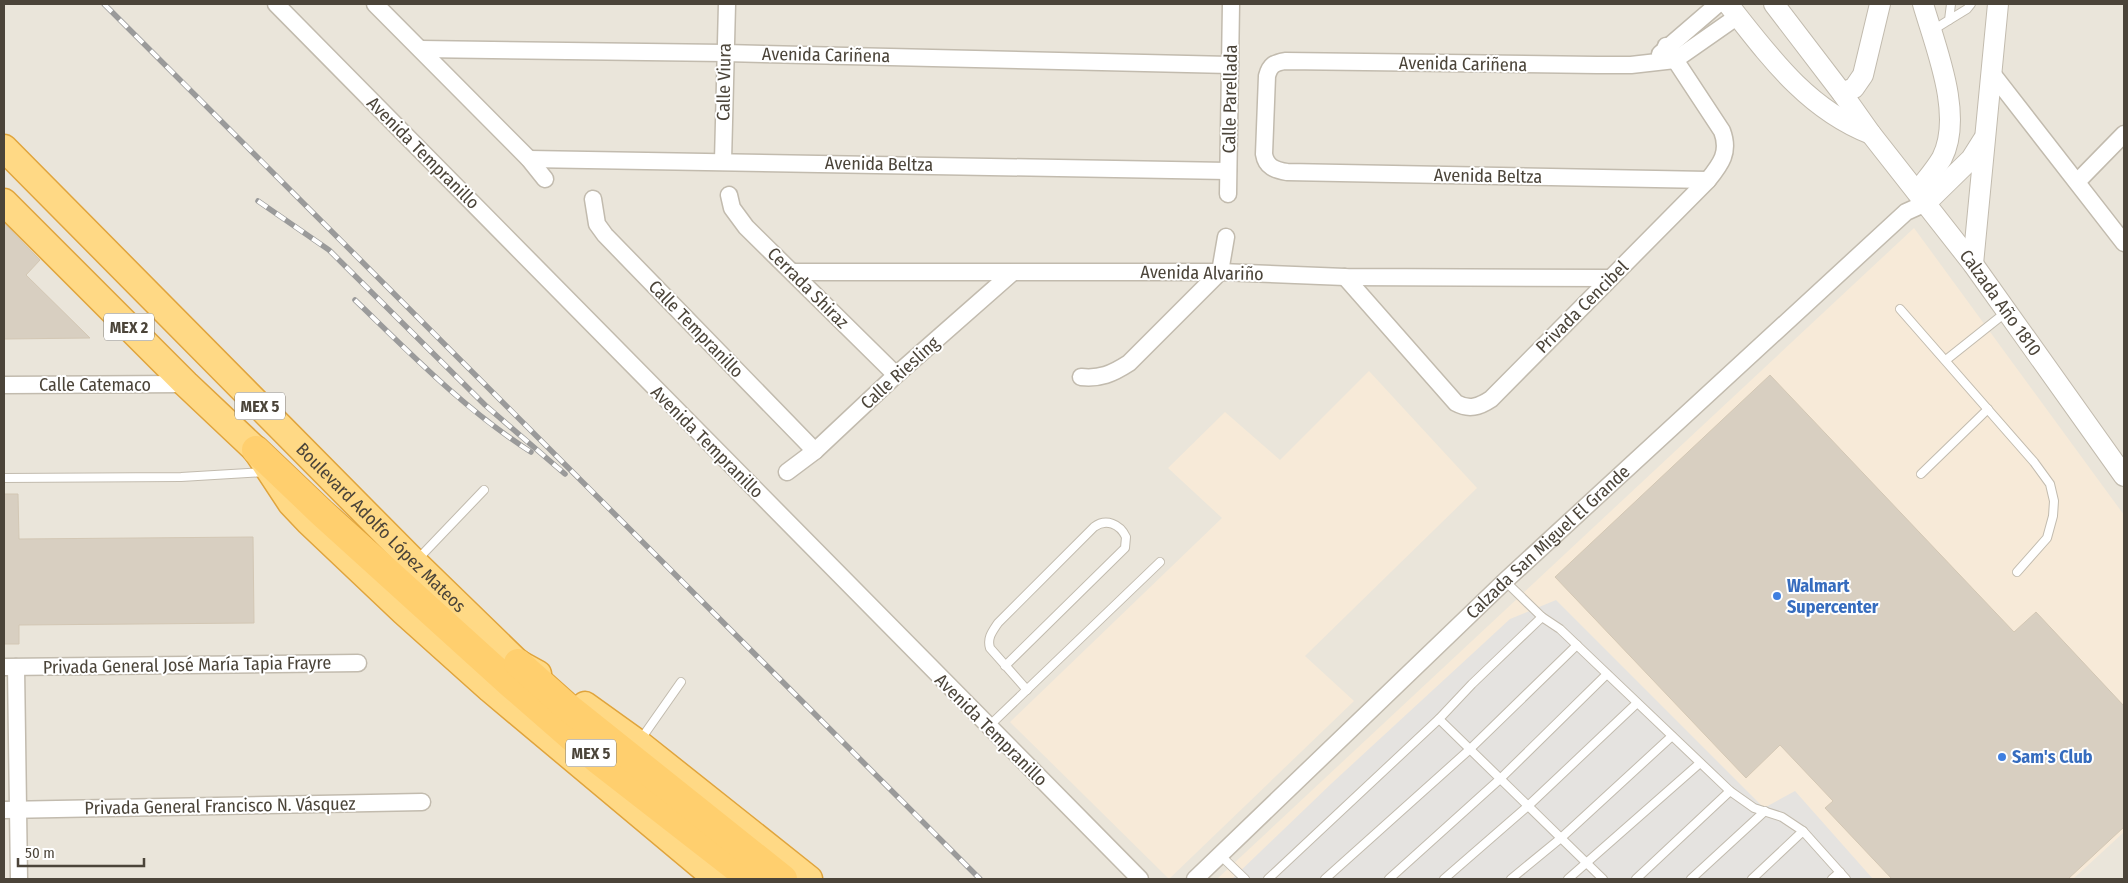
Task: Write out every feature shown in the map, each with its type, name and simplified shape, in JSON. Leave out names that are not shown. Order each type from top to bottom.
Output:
[{"type":"highway","name":"Boulevard Adolfo López Mateos","points":[[4,148],[415,563],[518,663],[565,705],[783,879]]},
{"type":"highway","name":"Boulevard Adolfo López Mateos","points":[[4,202],[263,461],[598,760],[751,879]]},
{"type":"highway","points":[[263,461],[291,503],[404,612],[490,689],[717,879]]},
{"type":"highway","points":[[518,663],[570,693],[638,743],[809,879]]},
{"type":"street","name":"Avenida Tempranillo","points":[[276,4],[1140,879]]},
{"type":"street","points":[[375,4],[529,160],[545,179]]},
{"type":"street","name":"Calle Viura","points":[[723,161],[726,4]]},
{"type":"street","name":"Calle Parellada","points":[[1228,194],[1231,4]]},
{"type":"street","name":"Avenida Cariñena","points":[[1671,53],[1718,4]]},
{"type":"street","name":"Calzada Año 1810","points":[[1774,4],[1871,134],[1973,264],[2124,476]]},
{"type":"street","points":[[1842,93],[1854,88],[1863,75],[1880,4]]},
{"type":"street","name":"Calzada San Miguel El Grande","points":[[1921,198],[1942,158],[1948,132],[1948,97],[1923,4]]},
{"type":"street","name":"Calzada San Miguel El Grande","points":[[1194,879],[1505,581],[1921,198],[1971,159],[1985,136],[1998,4]]},
{"type":"street","points":[[1733,10],[1778,66],[1812,100],[1848,125],[1871,134]]},
{"type":"street","name":"Avenida Cariñena","points":[[1270,166],[1265,161],[1264,154],[1267,76],[1269,67],[1275,63],[1285,61],[1597,66],[1652,63],[1671,53],[1733,10]]},
{"type":"street","name":"Avenida Cariñena","points":[[421,49],[725,53],[1230,65]]},
{"type":"street","name":"Privada Cencibel","points":[[1345,277],[1447,395],[1462,406],[1481,406],[1491,399],[1708,180],[1722,162],[1726,147],[1722,131],[1671,53]]},
{"type":"street","points":[[1991,72],[2124,243]]},
{"type":"street","points":[[2077,182],[2124,134]]},
{"type":"street","points":[[1973,264],[1985,136]]},
{"type":"street","name":"Avenida Beltza","points":[[529,160],[723,161],[1228,171]]},
{"type":"street","name":"Avenida Beltza","points":[[1270,166],[1287,172],[1708,180]]},
{"type":"street","name":"Cerrada Shiraz","points":[[729,195],[732,208],[746,228],[793,272],[896,376]]},
{"type":"street","name":"Calle Tempranillo","points":[[593,200],[597,224],[605,235],[815,451]]},
{"type":"street","points":[[1080,377],[1102,377],[1114,373],[1129,364],[1220,272],[1226,237]]},
{"type":"street","name":"Avenida Alvariño","points":[[793,272],[1220,272],[1345,277],[1610,278]]},
{"type":"street","name":"Calle Riesling","points":[[787,472],[815,451],[1012,273]]},
{"type":"street","name":"Calle Catemaco","points":[[4,385],[186,384]]},
{"type":"street","name":"Privada General José María Tapia Frayre","points":[[10,667],[358,663]]},
{"type":"street","points":[[10,667],[11,810],[19,879]]},
{"type":"street","name":"Privada General Francisco N. Vásquez","points":[[11,810],[422,802]]},
{"type":"lane","points":[[1949,20],[1951,4]]},
{"type":"lane","points":[[1931,32],[1967,9],[1971,4]]},
{"type":"lane","points":[[1900,310],[1988,408],[2050,484],[2054,501],[2053,516],[2047,538],[2017,572]]},
{"type":"lane","points":[[1946,360],[2007,311]]},
{"type":"lane","points":[[1921,474],[1988,408]]},
{"type":"lane","points":[[4,478],[181,477],[263,461]]},
{"type":"lane","points":[[415,563],[484,490]]},
{"type":"lane","points":[[1006,666],[1125,548],[1126,538],[1119,527],[1105,522],[1094,527],[998,623],[991,633],[988,642],[990,648],[1026,690]]},
{"type":"lane","points":[[988,727],[1160,562]]},
{"type":"lane","points":[[1505,581],[1542,617],[1560,629],[1730,791],[1744,803],[1782,817],[1803,831],[1846,879]]},
{"type":"lane","points":[[1268,879],[1439,719],[1472,684],[1542,617]]},
{"type":"lane","points":[[1325,879],[1469,750],[1576,645]]},
{"type":"lane","points":[[1389,879],[1500,779],[1607,674]]},
{"type":"lane","points":[[638,743],[681,682]]},
{"type":"lane","points":[[1444,879],[1528,806],[1637,703]]},
{"type":"lane","points":[[1439,719],[1603,879]]},
{"type":"lane","points":[[1511,879],[1561,838],[1672,736]]},
{"type":"lane","points":[[1568,879],[1700,763]]},
{"type":"lane","points":[[1636,879],[1730,791]]},
{"type":"lane","points":[[1691,879],[1765,811]]},
{"type":"lane","points":[[1752,879],[1803,831]]},
{"type":"lane","points":[[1220,855],[1245,879]]},
{"type":"lane","points":[[1832,879],[1840,872]]},
{"type":"shaded area","points":[[4,4],[2124,4],[2124,879],[4,879]]},
{"type":"shaded area","points":[[1914,228],[2124,515],[2124,832],[2073,879],[1217,879]]},
{"type":"shaded area","points":[[1369,371],[1477,488],[1305,656],[1354,701],[1169,879],[1010,722],[1222,518],[1168,468],[1225,412],[1280,460]]},
{"type":"shaded area","points":[[1556,600],[1764,808],[1795,791],[1873,879],[1233,878],[1332,783],[1510,619]]},
{"type":"building","points":[[4,223],[40,260],[26,275],[90,338],[4,339]]},
{"type":"building","name":"Walmart Supercenter","points":[[1770,375],[2014,632],[2036,612],[2124,706],[2124,827],[2068,879],[1892,879],[1825,808],[1833,801],[1780,745],[1746,778],[1555,577]]},
{"type":"building","points":[[4,494],[18,494],[19,539],[253,537],[254,623],[19,625],[19,644],[4,644]]},
{"type":"railway","points":[[104,4],[980,879]]},
{"type":"railway","points":[[258,201],[329,250],[485,405],[565,474]]},
{"type":"railway","points":[[355,300],[461,400],[531,452]]},
{"type":"place","name":"Walmart Supercenter","points":[[1777,596]]},
{"type":"place","name":"Sam's Club","points":[[2002,757]]}]
